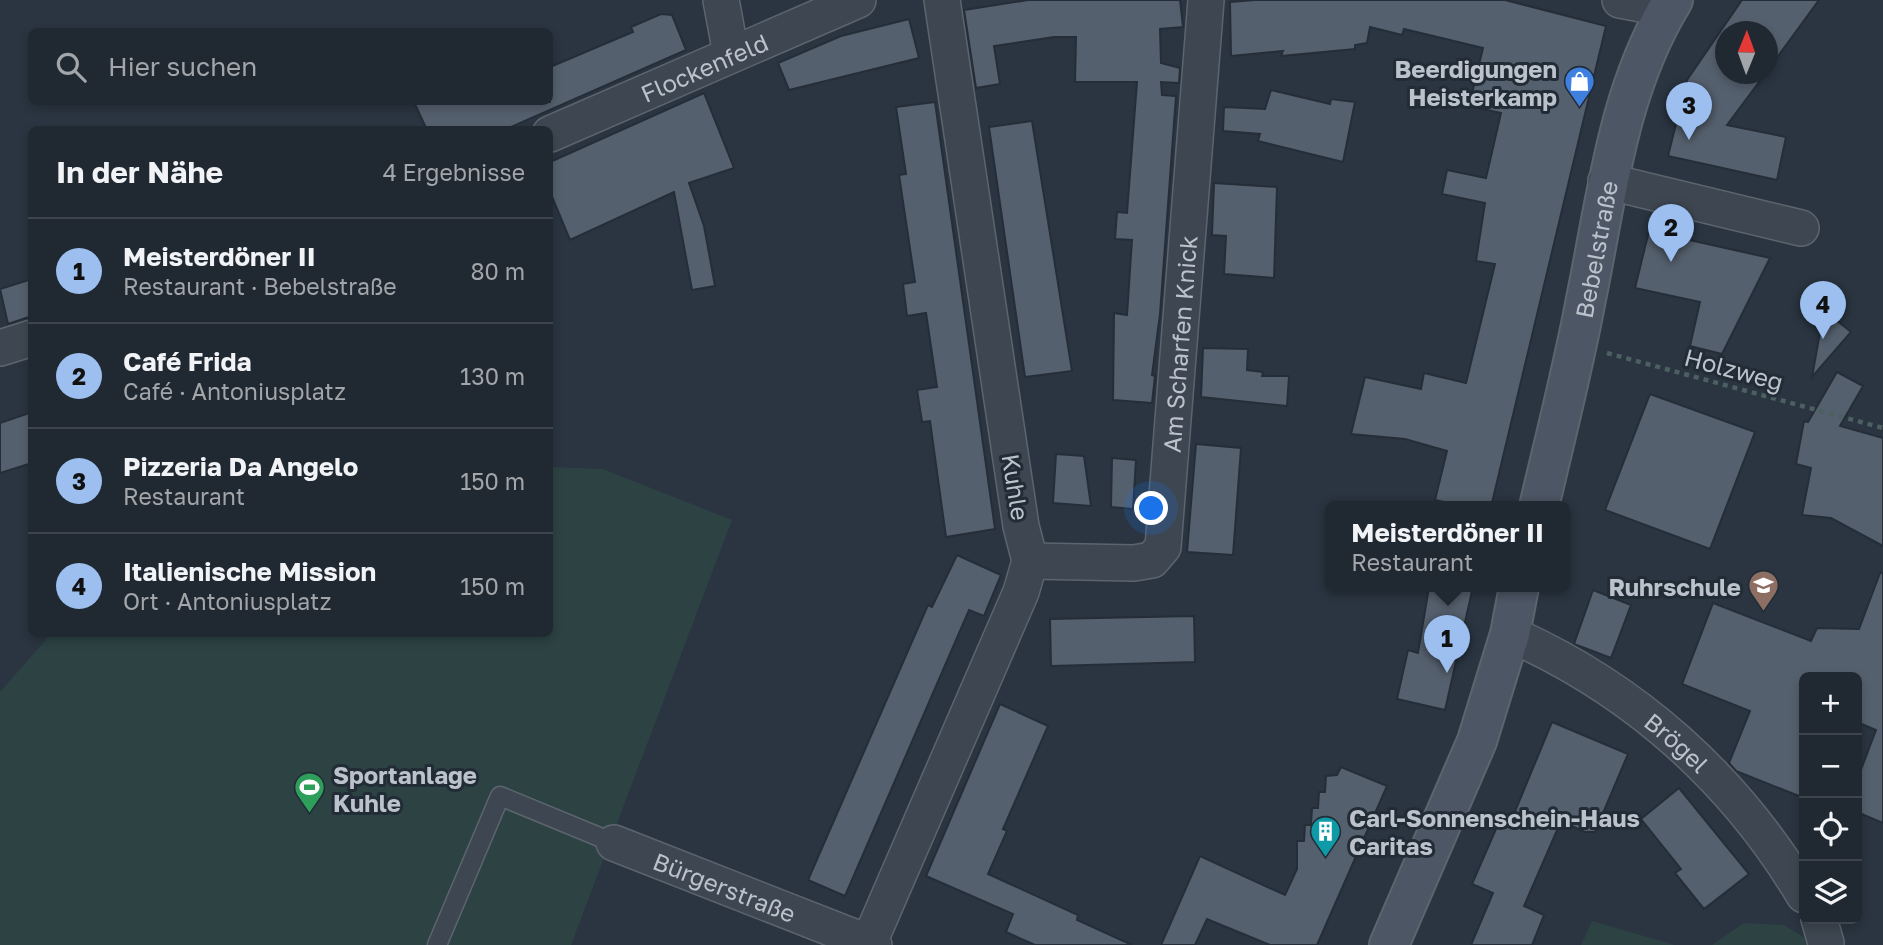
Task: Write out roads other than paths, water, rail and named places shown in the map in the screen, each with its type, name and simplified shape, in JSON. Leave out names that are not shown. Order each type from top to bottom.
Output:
[{"type":"street","points":[[721,0],[731,54]]},
{"type":"street","name":"Flockenfeld","points":[[553,133],[858,0]]},
{"type":"street","name":"Kuhle","points":[[942,0],[1021,526],[1030,561]]},
{"type":"street","name":"Am Scharfen Knick","points":[[1030,561],[1133,563],[1152,560],[1163,547],[1206,0]]},
{"type":"street","points":[[1620,0],[1670,5]]},
{"type":"street","name":"Bebelstraße","points":[[1540,501],[1576,345],[1606,180],[1637,76],[1670,5]]},
{"type":"street","points":[[1606,180],[1801,228]]},
{"type":"street","points":[[0,348],[28,339]]},
{"type":"street","points":[[870,945],[1016,604],[1030,561]]},
{"type":"street","points":[[1389,945],[1477,741],[1510,634],[1518,592]]},
{"type":"street","name":"Brögel","points":[[1510,634],[1549,652],[1634,707],[1703,763],[1768,840],[1799,887]]},
{"type":"street","name":"Bürgerstraße","points":[[614,843],[870,945]]},
{"type":"lane","points":[[437,945],[500,796],[614,843]]},
{"type":"place","name":"Beerdigungen Heisterkamp","points":[[1580,109]]},
{"type":"place","name":"Pizzeria Da Angelo","points":[[1689,140]]},
{"type":"place","name":"Café Frida","points":[[1671,262]]},
{"type":"place","name":"Italienische Mission","points":[[1823,339]]},
{"type":"place","name":"Ruhrschule","points":[[1764,613]]},
{"type":"place","name":"Meisterdöner II","points":[[1447,673]]},
{"type":"place","name":"Sportanlage Kuhle","points":[[310,815]]},
{"type":"place","name":"Carl-Sonnenschein-Haus Caritas","points":[[1326,858]]}]
